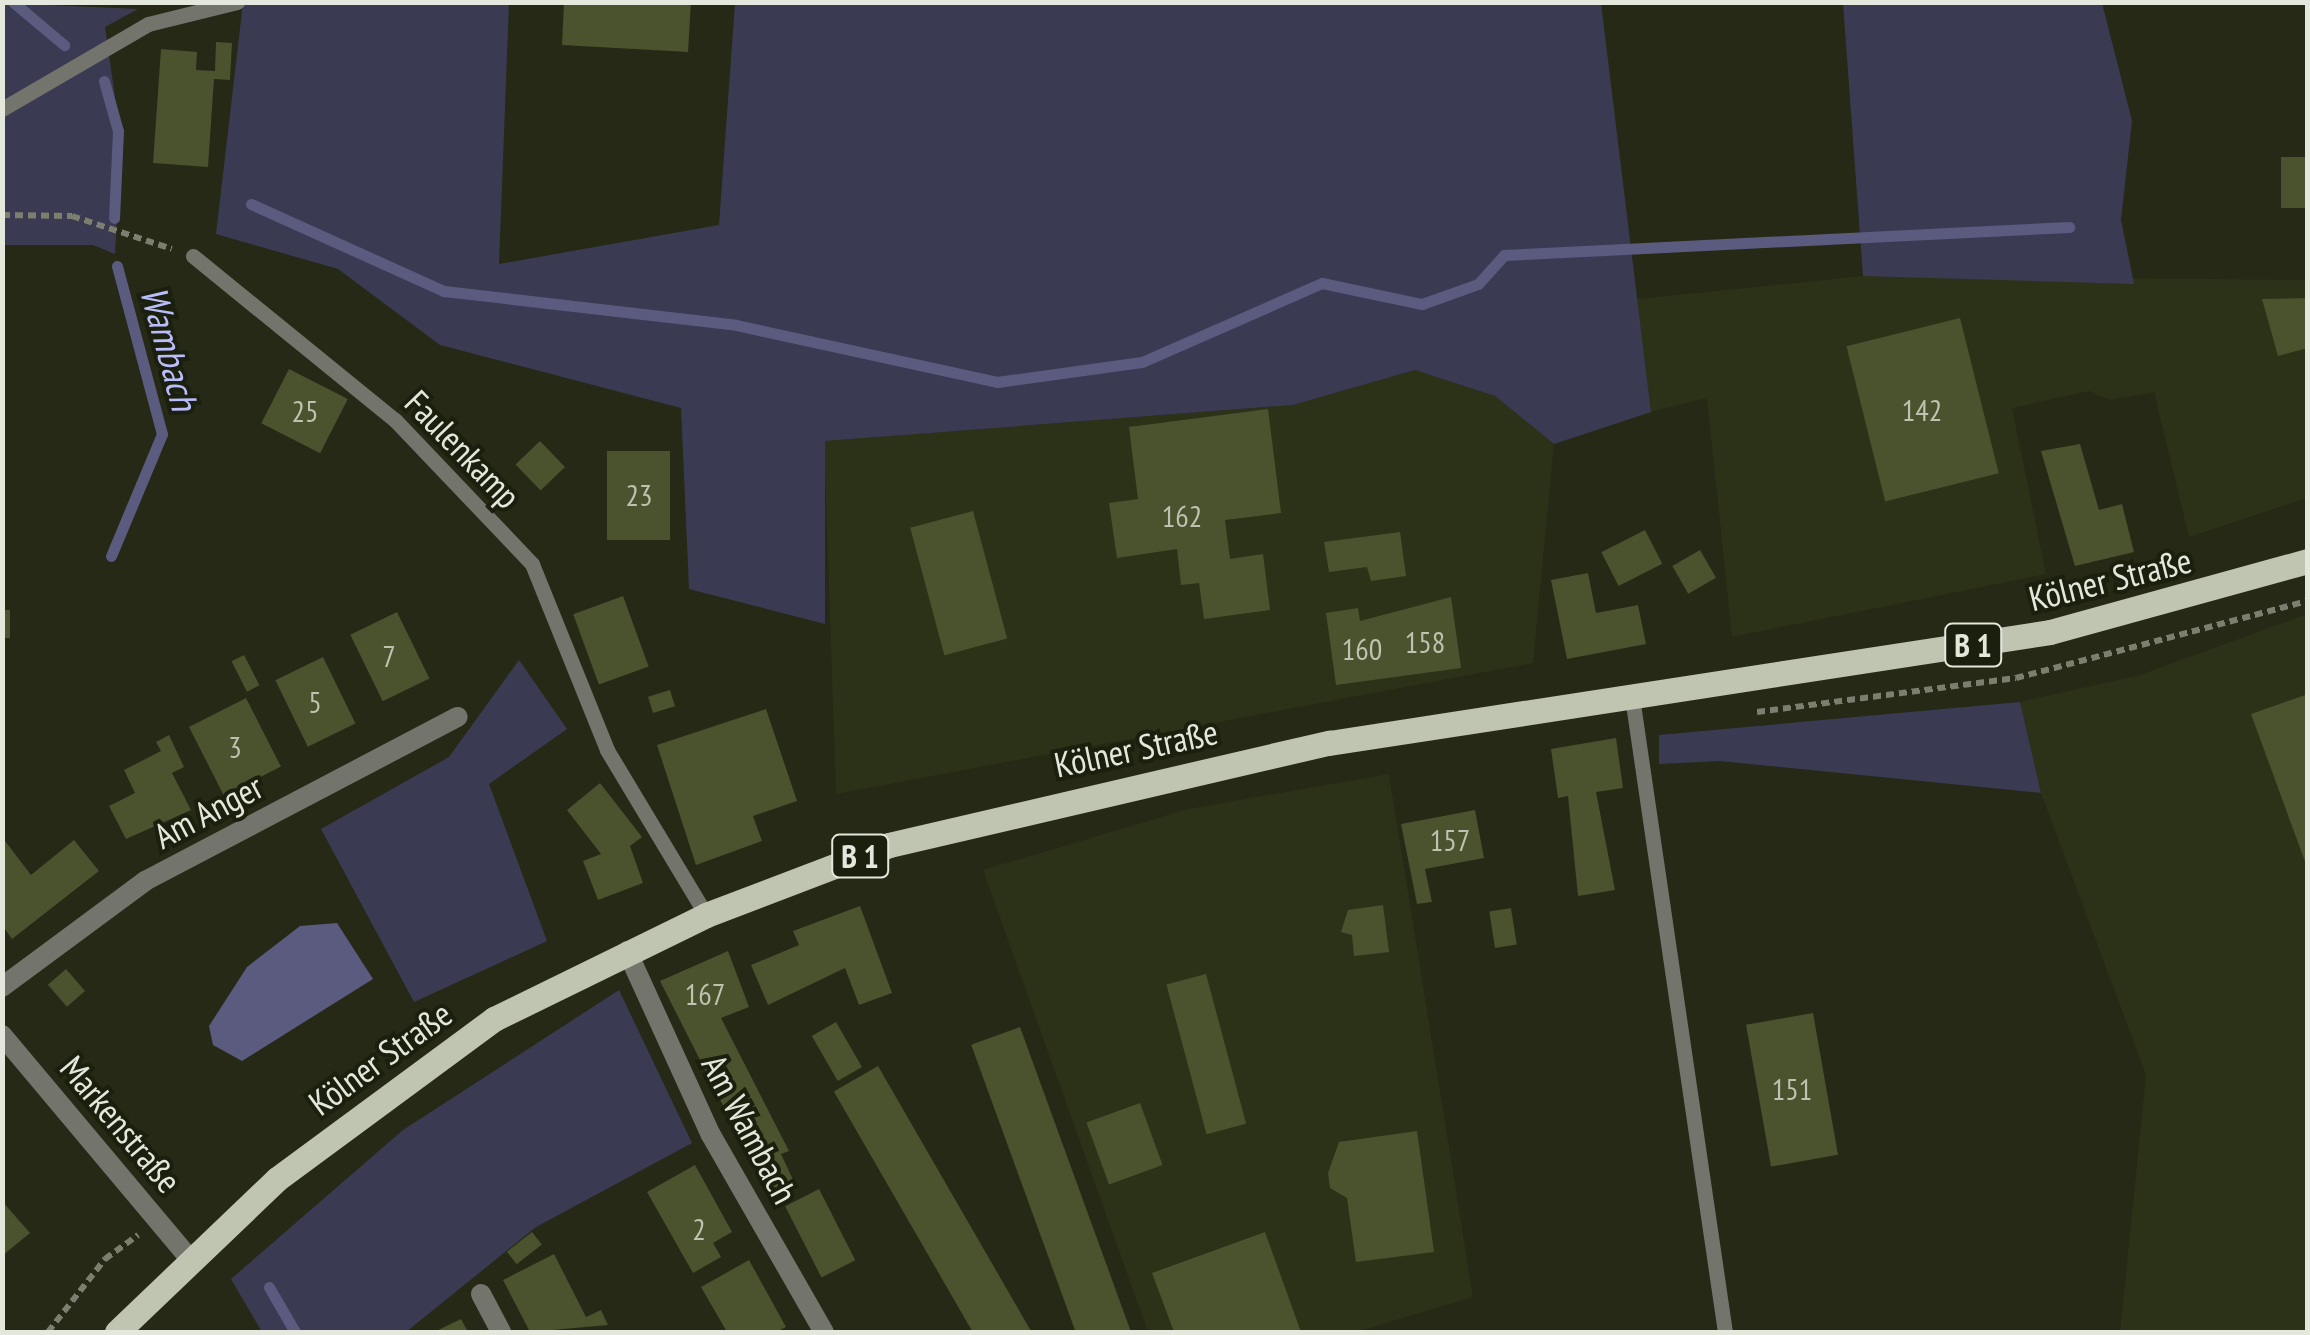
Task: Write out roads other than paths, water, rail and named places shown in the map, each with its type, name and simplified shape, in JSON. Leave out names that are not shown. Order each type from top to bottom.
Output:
[{"type":"main road","name":"Kölner Straße","points":[[118,1332],[188,1257],[382,1094],[494,1019],[627,951],[706,916],[889,845],[1086,792],[1329,742],[2050,632],[2308,561]]},
{"type":"street","name":"Am Anger","points":[[2,987],[145,881],[458,717]]},
{"type":"street","name":"Am Wambach","points":[[627,951],[711,1134],[824,1332]]},
{"type":"street","name":"Markenstraße","points":[[2,1034],[188,1257]]},
{"type":"street","points":[[481,1294],[501,1332]]},
{"type":"lane","points":[[2,109],[148,24],[235,3]]},
{"type":"lane","name":"Faulenkamp","points":[[192,256],[395,420],[532,564],[607,750],[706,916]]},
{"type":"lane","points":[[1632,697],[1725,1332]]},
{"type":"waterway","name":"Wambach","points":[[13,2],[64,45]]},
{"type":"waterway","name":"Wambach","points":[[104,81],[118,131],[114,218]]},
{"type":"waterway","points":[[251,204],[444,291],[736,325],[997,382],[1142,362],[1322,283],[1422,304],[1478,284],[1504,255],[2069,227]]},
{"type":"waterway","name":"Wambach","points":[[111,556],[162,434],[117,266]]},
{"type":"waterway","name":"Wambach","points":[[269,1287],[295,1332]]}]
